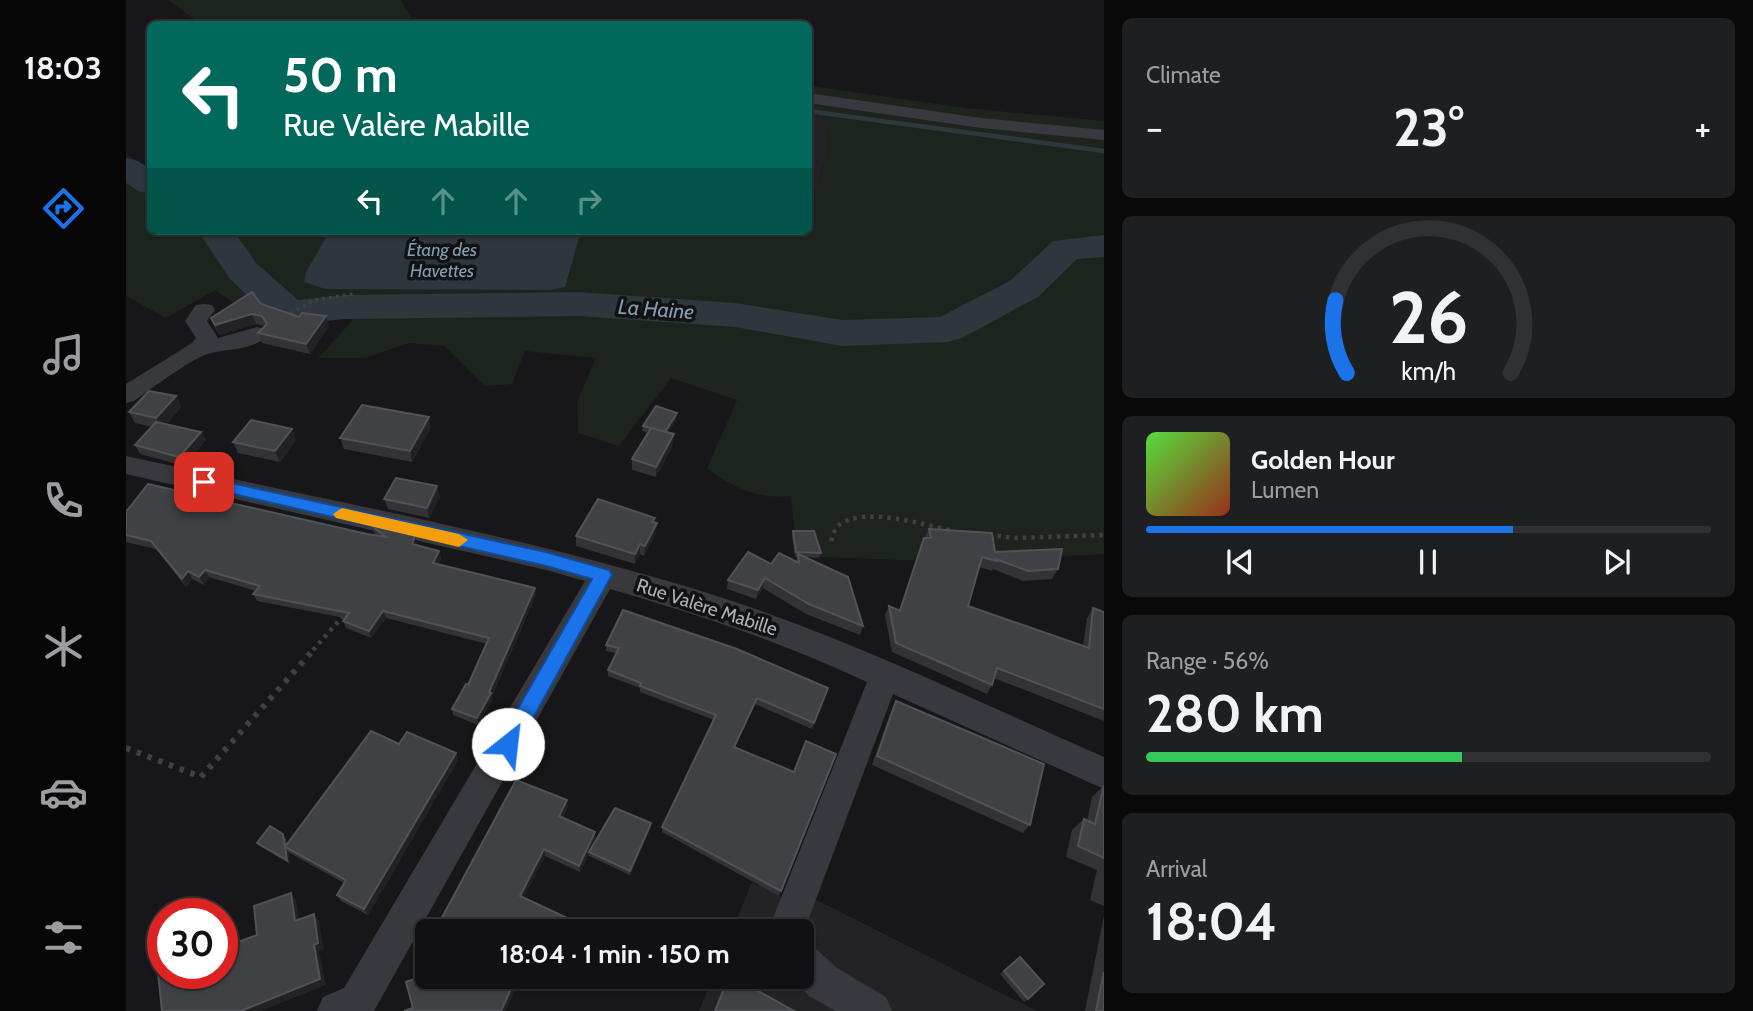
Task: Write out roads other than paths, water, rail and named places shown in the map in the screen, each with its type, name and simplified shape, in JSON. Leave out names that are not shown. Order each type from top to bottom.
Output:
[{"type":"street","points":[[812,98],[981,123],[1104,135]]},
{"type":"street","points":[[126,395],[200,348],[208,338],[197,321],[204,310]]},
{"type":"street","points":[[200,348],[246,339],[257,334]]},
{"type":"street","name":"Rue Valère Mabille","points":[[126,465],[546,559],[722,610],[806,640],[1104,773]]},
{"type":"street","points":[[352,1008],[603,575]]},
{"type":"street","points":[[791,919],[885,676]]},
{"type":"street","points":[[814,973],[823,982],[872,1011]]},
{"type":"water","name":"Étang des Havettes","points":[[328,235],[580,235],[565,287],[551,290],[325,289],[304,282],[306,272]]},
{"type":"waterway","points":[[812,112],[1104,151]]},
{"type":"waterway","name":"La Haine","points":[[126,168],[147,182]]},
{"type":"waterway","name":"La Haine","points":[[219,235],[243,271],[285,309],[298,312],[345,307],[578,304],[735,315],[842,333],[948,329],[1024,289],[1066,249],[1104,246]]}]
